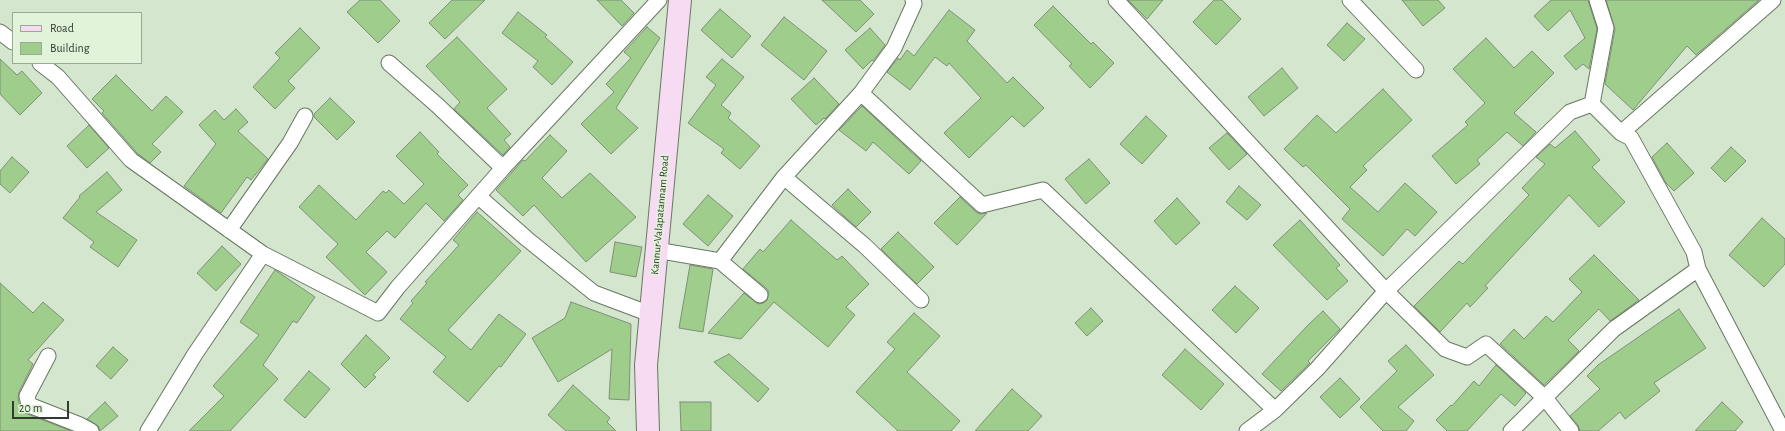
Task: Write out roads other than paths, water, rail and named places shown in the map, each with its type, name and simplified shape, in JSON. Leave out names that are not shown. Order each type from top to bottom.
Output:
[{"type":"main road","name":"Kannur-Valapatannam Road","points":[[648,431],[646,365],[656,250],[669,1]]},
{"type":"street","points":[[720,261],[784,177],[862,93],[894,48],[914,4],[913,0]]},
{"type":"street","points":[[1116,0],[1386,291],[1445,349],[1467,357],[1486,344],[1545,398],[1571,431]]},
{"type":"street","points":[[1350,0],[1416,70]]},
{"type":"street","points":[[1592,104],[1606,28],[1597,0]]},
{"type":"street","points":[[1621,133],[1773,0]]},
{"type":"street","points":[[41,64],[58,77],[131,160],[263,254],[378,313],[398,287],[503,168],[669,1]]},
{"type":"street","points":[[389,63],[437,105],[503,168]]},
{"type":"street","points":[[862,93],[982,205],[1043,190],[1275,410]]},
{"type":"street","points":[[1247,431],[1275,410],[1317,369],[1386,291],[1570,112],[1592,104]]},
{"type":"street","points":[[1592,104],[1621,133],[1631,138],[1694,252],[1698,269],[1784,431]]},
{"type":"street","points":[[229,230],[290,143],[305,116]]},
{"type":"street","points":[[784,177],[864,246],[921,300]]},
{"type":"street","points":[[478,196],[527,239],[594,293],[650,314]]},
{"type":"street","points":[[656,250],[720,261],[760,295]]},
{"type":"street","points":[[148,431],[194,354],[263,254]]},
{"type":"street","points":[[1511,431],[1614,329],[1698,269]]},
{"type":"street","points":[[48,356],[28,396],[29,405],[80,425],[91,431]]}]
